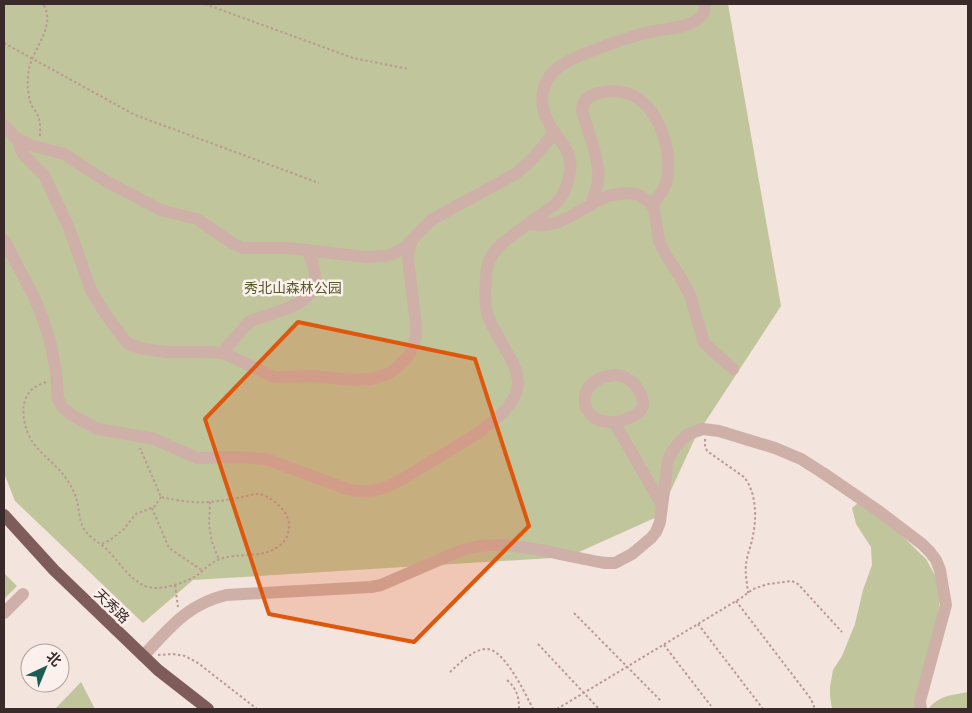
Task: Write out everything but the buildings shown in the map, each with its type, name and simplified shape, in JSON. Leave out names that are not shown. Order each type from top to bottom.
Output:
[{"type":"main road","name":"天秀路","points":[[4,515],[54,570],[143,656],[208,709]]},
{"type":"street","points":[[4,240],[40,311],[50,341],[58,399],[62,407],[73,416],[98,429],[154,439],[197,458],[236,457],[266,459],[347,490],[357,492],[383,488],[402,480],[463,442],[492,422],[509,406],[515,397],[518,380],[515,369],[487,313],[486,274],[494,251],[549,209],[559,200],[565,189],[570,172],[570,157],[544,113],[542,97],[545,83],[558,68],[570,60],[610,44],[650,32],[684,26],[693,22],[704,13],[704,4]]},
{"type":"street","points":[[591,205],[598,182],[598,170],[582,110],[586,99],[592,94],[608,91],[623,92],[636,97],[648,108],[657,121],[664,138],[669,166],[666,184],[652,206]]},
{"type":"street","points":[[4,125],[18,139],[39,148],[64,154],[104,180],[161,210],[197,219],[232,243],[243,248],[287,248],[367,257],[386,256],[405,247],[431,220],[517,173],[533,158],[555,132]]},
{"type":"street","points":[[18,139],[24,155],[44,175],[69,228],[91,290],[104,312],[126,342],[143,349],[168,352],[222,353],[274,377],[315,376],[352,380],[371,379],[384,375],[393,371],[410,353],[416,337],[408,255],[412,240]]},
{"type":"street","points":[[528,224],[544,225],[556,223],[608,196],[625,193],[636,194],[644,198],[654,209],[659,241],[690,295],[704,343],[733,369]]},
{"type":"street","points":[[222,353],[250,322],[279,312],[307,296],[314,286],[315,274],[308,250]]},
{"type":"street","points":[[615,375],[625,376],[637,386],[641,396],[641,409],[625,420],[614,422],[600,421],[593,416],[584,402],[584,396],[598,379],[615,375]]},
{"type":"street","points":[[614,422],[662,505]]},
{"type":"street","points":[[143,656],[186,613],[212,598],[226,595],[371,587],[381,585],[462,550],[476,546],[517,546],[605,563],[615,563],[632,554],[656,532],[660,522],[668,460],[680,441],[687,435],[705,429],[719,431],[775,448],[801,459],[912,535],[930,552],[940,570],[946,605],[920,701],[921,709]]},
{"type":"street","points":[[4,613],[23,594]]},
{"type":"path","points":[[39,148],[40,122],[28,94],[29,69],[48,20],[43,4]]},
{"type":"path","points":[[205,4],[353,58],[409,69]]},
{"type":"path","points":[[4,43],[135,116],[319,183]]},
{"type":"path","points":[[56,377],[36,387],[26,396],[24,408],[26,426],[32,442],[64,475],[72,487],[83,528],[113,556],[127,573],[144,585],[163,587],[175,585],[195,576],[219,560],[232,556],[257,555],[272,551],[283,543],[288,535],[289,521],[284,510],[275,501],[258,494],[210,502],[174,500],[161,497]]},
{"type":"path","points":[[705,429],[707,452],[744,477],[753,492],[755,516],[753,539],[746,559],[748,594]]},
{"type":"path","points":[[134,435],[161,497]]},
{"type":"path","points":[[101,544],[123,530],[136,514],[154,507],[161,497]]},
{"type":"path","points":[[210,502],[212,542],[219,560]]},
{"type":"path","points":[[152,508],[169,548],[203,571]]},
{"type":"path","points":[[557,709],[736,602],[753,589],[768,584],[792,581],[798,584],[842,632]]},
{"type":"path","points":[[175,585],[179,619]]},
{"type":"path","points":[[736,602],[811,699],[815,709]]},
{"type":"path","points":[[574,612],[662,702]]},
{"type":"path","points":[[698,624],[763,709]]},
{"type":"path","points":[[538,644],[599,709]]},
{"type":"path","points":[[664,645],[711,706]]},
{"type":"path","points":[[450,672],[476,652],[490,649],[501,657],[512,671],[526,693],[533,709]]},
{"type":"path","points":[[143,656],[172,654],[185,656],[198,663],[257,709]]},
{"type":"path","points":[[507,680],[516,690],[519,709]]},
{"type":"highlighted area","points":[[298,322],[475,359],[529,526],[414,642],[269,614],[205,419]]},
{"type":"green space","name":"秀北山森林公园","points":[[4,4],[728,4],[781,306],[696,436],[659,516],[568,557],[193,580],[143,623],[15,501],[4,473]]},
{"type":"green space","points":[[859,502],[894,528],[926,559],[935,575],[940,601],[926,689],[926,708],[929,708],[942,698],[968,692],[968,709],[832,709],[830,687],[833,670],[842,656],[855,624],[863,590],[872,565],[871,547],[856,524],[852,508]]},
{"type":"green space","points":[[4,573],[17,586],[4,599]]},
{"type":"green space","points":[[81,682],[95,709],[55,709]]}]
